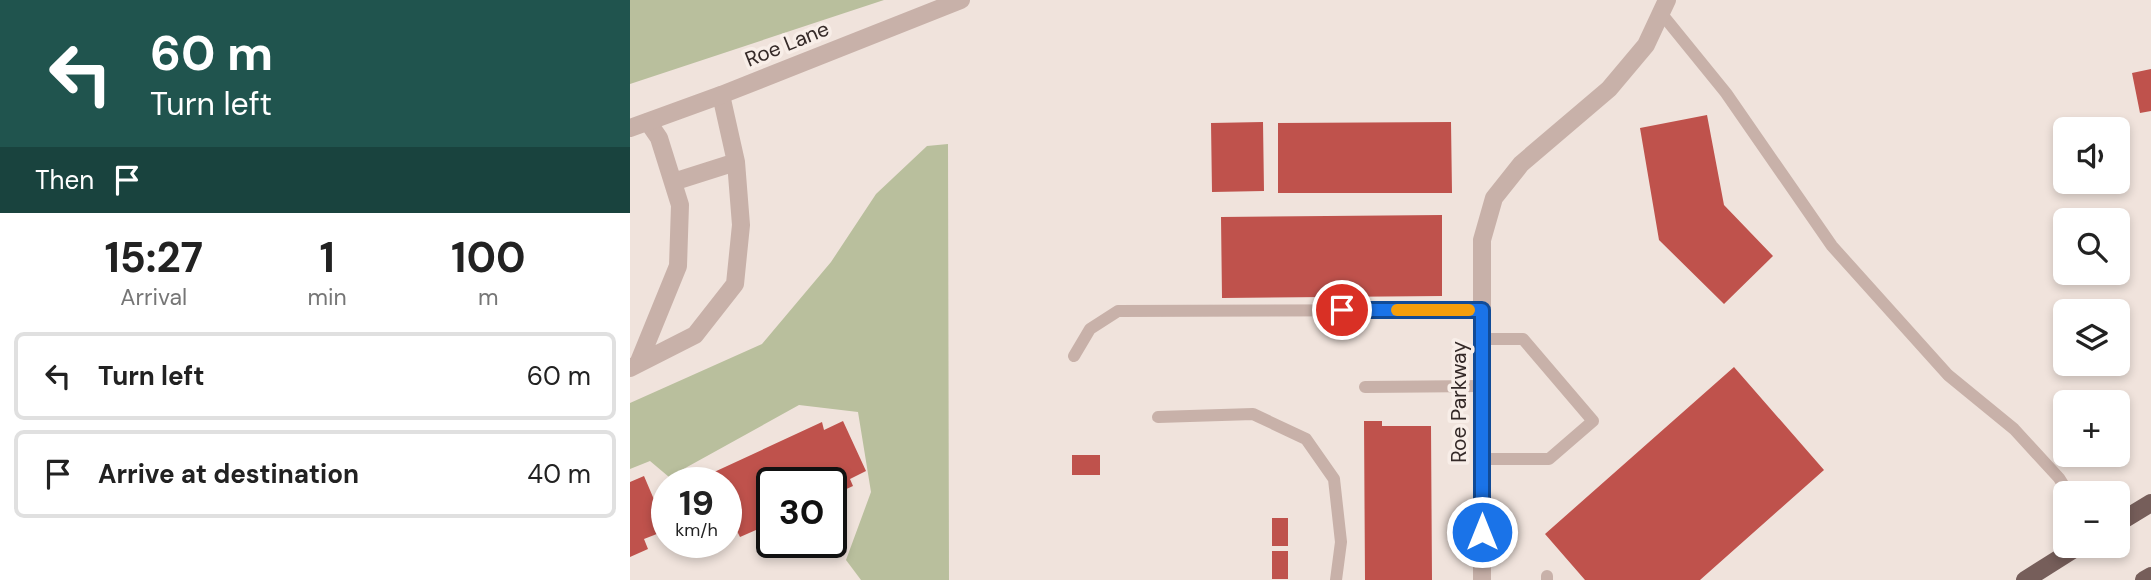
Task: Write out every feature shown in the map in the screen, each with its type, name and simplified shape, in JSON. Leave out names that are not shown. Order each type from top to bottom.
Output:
[{"type":"main road","points":[[2130,516],[2151,503]]},
{"type":"main road","points":[[2025,580],[2060,558]]},
{"type":"main road","points":[[2144,580],[2151,576]]},
{"type":"street","name":"Roe Lane","points":[[639,125],[961,0]]},
{"type":"street","name":"Roe Parkway","points":[[1482,580],[1482,240],[1494,198],[1521,164],[1609,89],[1646,45],[1664,6]]},
{"type":"street","points":[[634,366],[695,335],[735,284],[741,225],[736,162],[721,95]]},
{"type":"street","points":[[634,366],[678,267],[680,205],[659,138],[639,125]]},
{"type":"street","points":[[673,182],[736,162]]},
{"type":"lane","points":[[1664,6],[1832,246],[1948,375],[2014,429],[2061,481]]},
{"type":"lane","points":[[1074,356],[1090,329],[1118,312],[1482,310]]},
{"type":"lane","points":[[1482,339],[1523,339],[1593,421],[1549,459],[1482,459]]},
{"type":"lane","points":[[1365,387],[1482,386]]},
{"type":"lane","points":[[1158,417],[1253,415],[1306,439],[1334,479],[1341,542],[1336,580]]},
{"type":"green space","points":[[630,0],[884,0],[630,84]]},
{"type":"green space","points":[[948,144],[949,580],[861,580],[846,560],[871,492],[858,412],[799,405],[687,467],[657,467],[650,461],[630,469],[630,403],[762,344],[831,262],[876,194],[927,146]]},
{"type":"building","points":[[2151,69],[2151,111],[2140,113],[2132,73]]},
{"type":"building","points":[[1707,115],[1724,205],[1773,256],[1724,304],[1659,240],[1640,128]]},
{"type":"building","points":[[1263,122],[1264,191],[1212,192],[1211,123]]},
{"type":"building","points":[[1451,122],[1452,193],[1278,193],[1278,123]]},
{"type":"building","points":[[1442,215],[1442,296],[1222,298],[1221,217]]},
{"type":"building","points":[[1734,367],[1824,470],[1700,580],[1585,580],[1545,534]]},
{"type":"building","points":[[843,421],[866,471],[850,479],[853,486],[847,489],[847,467],[756,467],[756,530],[742,536],[742,467],[725,467],[822,422],[824,430]]},
{"type":"building","points":[[1364,421],[1382,421],[1382,426],[1431,426],[1432,580],[1365,580]]},
{"type":"building","points":[[1072,455],[1100,455],[1100,475],[1072,475]]},
{"type":"building","points":[[644,476],[651,492],[651,536],[644,539],[648,549],[630,557],[630,482]]},
{"type":"building","points":[[1272,518],[1288,518],[1288,546],[1272,546]]},
{"type":"building","points":[[1272,551],[1288,551],[1288,579],[1272,579]]},
{"type":"slow traffic","points":[[1397,310],[1469,310]]},
{"type":"route","points":[[1342,310],[1482,310],[1482,532]]}]
